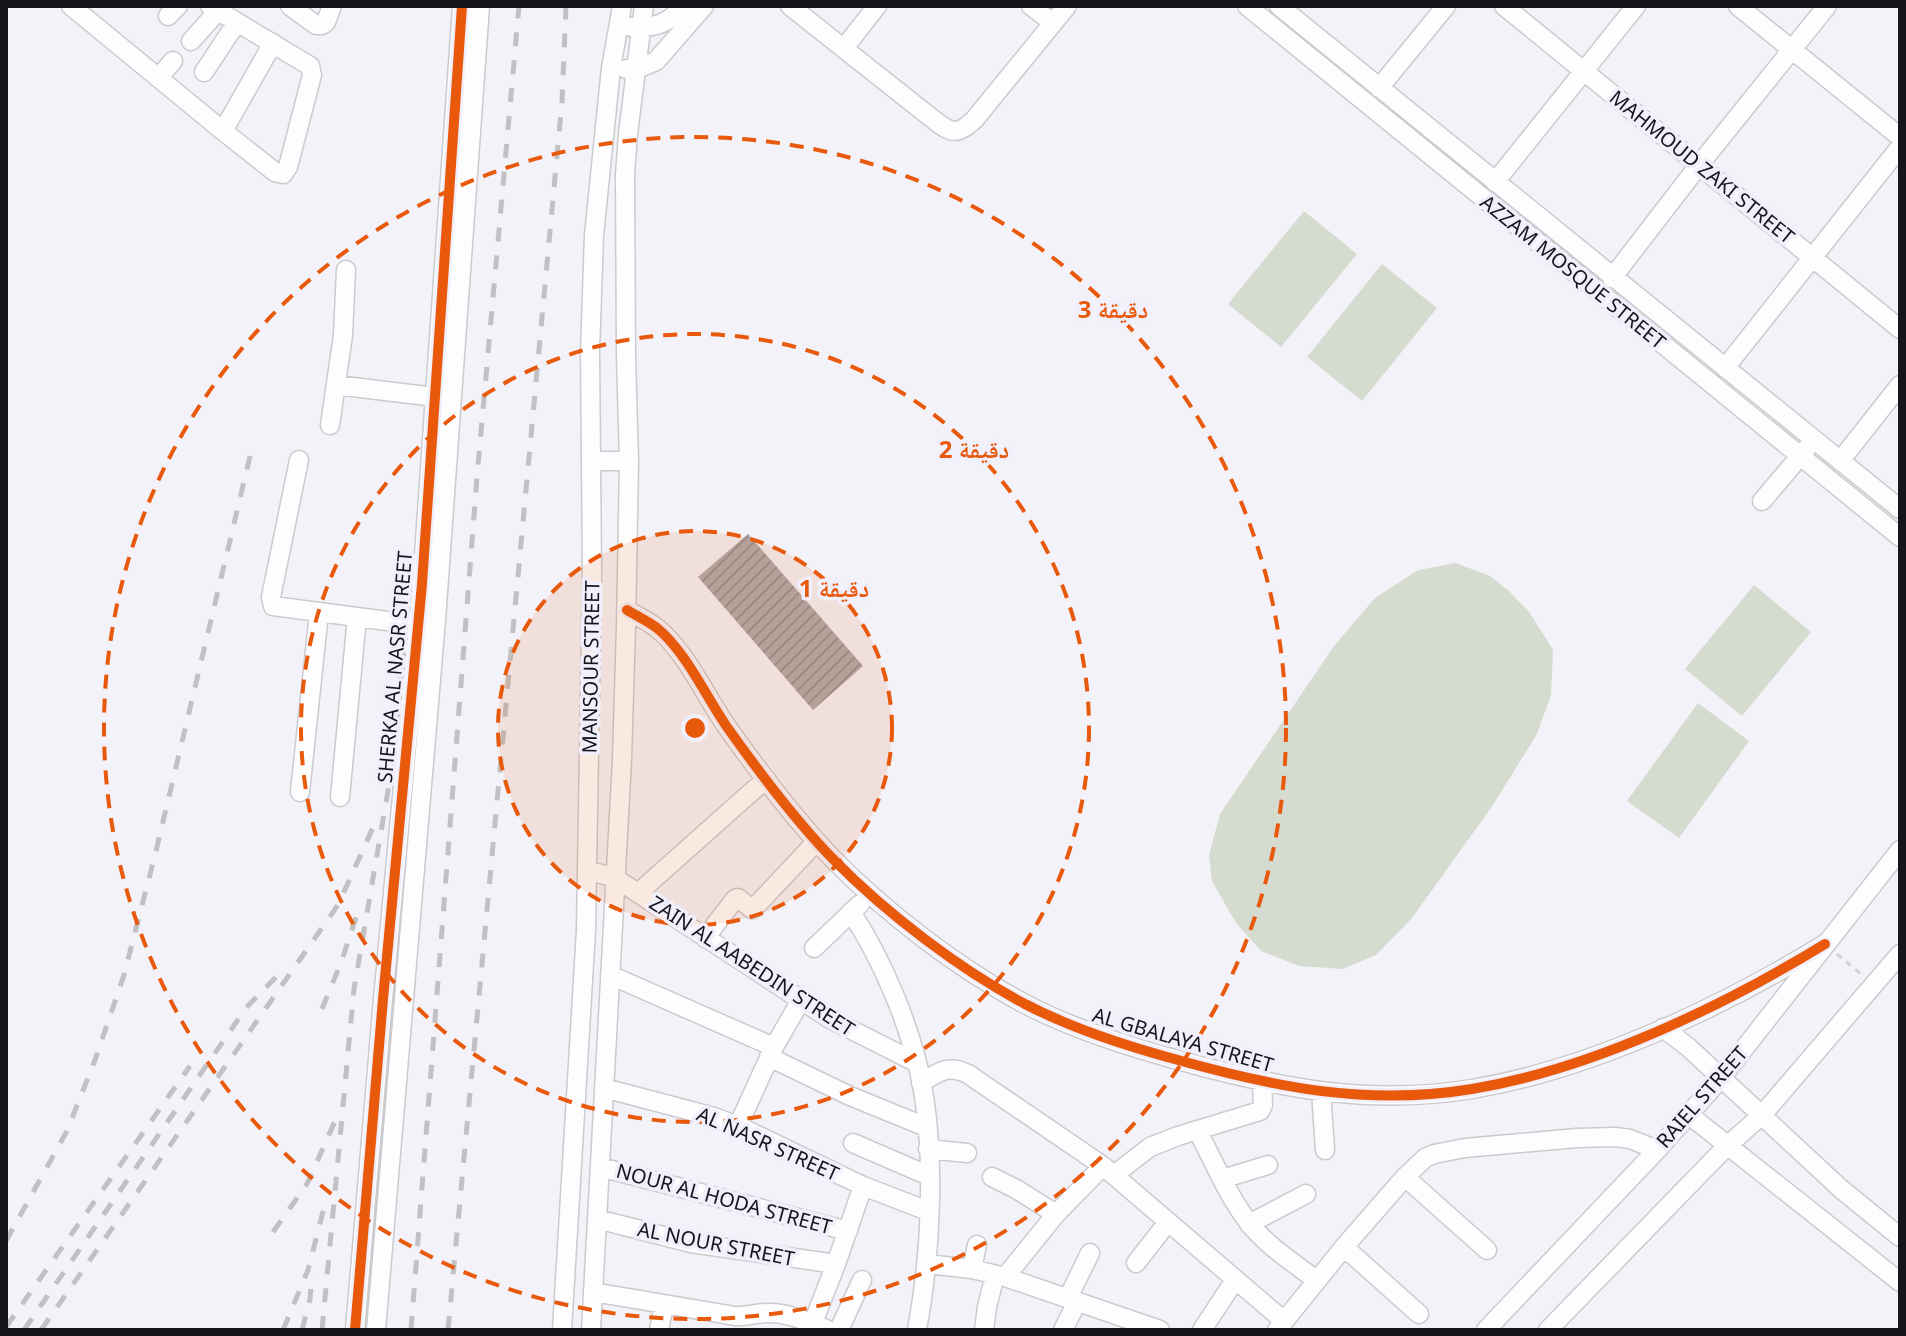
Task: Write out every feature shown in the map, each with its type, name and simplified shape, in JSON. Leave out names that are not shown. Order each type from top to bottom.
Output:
[{"type":"street","points":[[71,6],[223,131],[275,172],[283,174],[288,167],[312,75],[310,66],[214,8],[191,41]]},
{"type":"street","points":[[290,6],[316,25],[326,22],[332,6]]},
{"type":"street","name":"SHERKA AL NASR STREET","points":[[355,1330],[418,625],[462,6]]},
{"type":"street","name":"SHERKA AL NASR STREET","points":[[376,1330],[437,605],[480,6]]},
{"type":"street","name":"MANSOUR STREET","points":[[562,1330],[583,990],[587,870],[592,572],[590,352],[594,235],[611,68],[622,6]]},
{"type":"street","name":"MANSOUR STREET","points":[[591,1330],[622,760],[627,610],[629,461],[625,175],[644,6]]},
{"type":"street","points":[[619,26],[643,28],[660,25],[685,6]]},
{"type":"street","points":[[611,68],[637,69],[656,61],[704,6]]},
{"type":"street","points":[[790,6],[934,120],[954,132],[965,129],[974,120],[1067,6]]},
{"type":"street","points":[[844,48],[877,6]]},
{"type":"street","points":[[1031,6],[1053,23]]},
{"type":"street","name":"AZZAM MOSQUE STREET","points":[[1247,6],[1900,537]]},
{"type":"street","name":"AZZAM MOSQUE STREET","points":[[1279,6],[1900,509]]},
{"type":"street","points":[[1379,88],[1446,6]]},
{"type":"street","name":"MAHMOUD ZAKI STREET","points":[[1504,6],[1900,329]]},
{"type":"street","points":[[1495,182],[1636,6]]},
{"type":"street","points":[[1738,6],[1900,137]]},
{"type":"street","points":[[1612,278],[1827,6]]},
{"type":"street","points":[[204,72],[237,22]]},
{"type":"street","points":[[223,131],[273,43]]},
{"type":"street","points":[[158,78],[173,61]]},
{"type":"street","points":[[1725,368],[1900,147]]},
{"type":"street","points":[[330,425],[343,335],[346,270]]},
{"type":"street","points":[[336,385],[435,397]]},
{"type":"street","points":[[1840,461],[1900,385]]},
{"type":"street","points":[[1762,501],[1814,440]]},
{"type":"street","points":[[299,460],[271,600],[276,607],[418,625]]},
{"type":"street","points":[[592,461],[629,461]]},
{"type":"street","name":"AL GBALAYA STREET","points":[[627,610],[654,626],[675,647],[724,723],[766,779],[816,842],[843,870],[919,934],[970,971],[1026,1004],[1119,1043],[1262,1082],[1321,1091],[1410,1096],[1474,1089],[1557,1070],[1663,1028],[1775,975],[1825,944]]},
{"type":"street","points":[[300,792],[319,613]]},
{"type":"street","points":[[340,797],[357,617]]},
{"type":"street","points":[[638,893],[766,779]]},
{"type":"street","points":[[705,938],[735,899],[754,908],[816,842]]},
{"type":"street","name":"RAIEL STREET","points":[[1486,1330],[1721,1078],[1900,850]]},
{"type":"street","name":"ZAIN AL AABEDIN STREET","points":[[587,870],[615,878],[801,1000],[859,1035],[917,1063]]},
{"type":"street","points":[[814,948],[870,893]]},
{"type":"street","points":[[851,912],[884,971],[917,1063],[921,1083],[929,1176],[927,1264],[917,1330]]},
{"type":"street","points":[[1548,1330],[1727,1146],[1762,1115],[1900,954]]},
{"type":"street","points":[[610,975],[772,1052],[850,1096],[926,1127]]},
{"type":"street","points":[[738,1126],[772,1052],[801,1000]]},
{"type":"street","points":[[1663,1028],[1678,1038],[1841,1189],[1900,1237]]},
{"type":"street","points":[[921,1083],[948,1069],[963,1071],[1060,1135],[1109,1171],[1286,1325],[1316,1280],[1425,1158],[1465,1148],[1577,1138],[1630,1139],[1657,1150]]},
{"type":"street","points":[[984,1330],[987,1307],[1000,1276],[1056,1214],[1109,1171],[1150,1147],[1260,1111],[1263,1105],[1262,1082]]},
{"type":"street","name":"AL NASR STREET","points":[[604,1088],[692,1110],[738,1126],[863,1186],[928,1211]]},
{"type":"street","points":[[1321,1091],[1325,1150]]},
{"type":"street","points":[[1688,1114],[1900,1282]]},
{"type":"street","points":[[1197,1130],[1249,1224],[1316,1280]]},
{"type":"street","points":[[853,1143],[929,1176]]},
{"type":"street","points":[[928,1149],[967,1153]]},
{"type":"street","points":[[1222,1179],[1268,1165]]},
{"type":"street","name":"NOUR AL HODA STREET","points":[[600,1167],[848,1231]]},
{"type":"street","points":[[992,1177],[1056,1214]]},
{"type":"street","points":[[1405,1177],[1487,1250]]},
{"type":"street","points":[[593,1292],[745,1317],[768,1313],[790,1316],[820,1327],[836,1264],[863,1186]]},
{"type":"street","points":[[1249,1224],[1306,1194]]},
{"type":"street","name":"AL NOUR STREET","points":[[597,1219],[691,1243],[836,1264]]},
{"type":"street","points":[[1136,1263],[1168,1222]]},
{"type":"street","points":[[972,1269],[977,1245]]},
{"type":"street","points":[[1344,1247],[1419,1314]]},
{"type":"street","points":[[1063,1330],[1090,1253]]},
{"type":"street","points":[[927,1264],[1000,1276],[1155,1329]]},
{"type":"street","points":[[839,1330],[862,1280]]},
{"type":"street","points":[[1202,1330],[1235,1280]]},
{"type":"street","points":[[659,1330],[664,1305]]},
{"type":"path","points":[[1825,944],[1874,985]]},
{"type":"shaded area","points":[[1304,211],[1357,254],[1281,347],[1228,304]]},
{"type":"shaded area","points":[[1382,264],[1437,308],[1362,401],[1307,357]]},
{"type":"shaded area","points":[[1456,563],[1490,576],[1509,591],[1530,613],[1553,650],[1551,695],[1537,734],[1493,805],[1412,918],[1376,955],[1343,969],[1299,966],[1261,951],[1236,923],[1212,881],[1209,855],[1220,814],[1334,646],[1375,598],[1418,570]]},
{"type":"shaded area","points":[[1754,585],[1811,632],[1742,716],[1685,669]]},
{"type":"shaded area","points":[[1698,703],[1749,741],[1679,838],[1627,801]]},
{"type":"building","points":[[748,534],[863,666],[813,710],[698,577]]},
{"type":"railway","points":[[411,1330],[477,477],[519,6]]},
{"type":"railway","points":[[448,1330],[562,102],[566,6]]},
{"type":"railway","points":[[6,1241],[67,1131],[124,975],[252,448]]},
{"type":"railway","points":[[322,1330],[354,989],[389,785],[405,632]]},
{"type":"railway","points":[[41,1330],[338,905],[375,823]]},
{"type":"railway","points":[[322,1009],[359,908]]},
{"type":"railway","points":[[24,1330],[246,1008],[277,976]]},
{"type":"railway","points":[[6,1327],[190,1066]]},
{"type":"railway","points":[[273,1232],[307,1184],[335,1121]]},
{"type":"railway","points":[[283,1330],[308,1270],[326,1200]]},
{"type":"railway","points":[[302,1330],[312,1275]]},
{"type":"cycle path","points":[[355,1330],[422,584],[462,6]]},
{"type":"cycle path","points":[[627,610],[654,625],[667,638],[686,661],[727,727],[791,812],[833,859],[900,919],[949,957],[1025,1004],[1081,1029],[1158,1055],[1252,1079],[1360,1095],[1397,1096],[1472,1089],[1563,1067],[1655,1033],[1743,990],[1825,944]]}]
